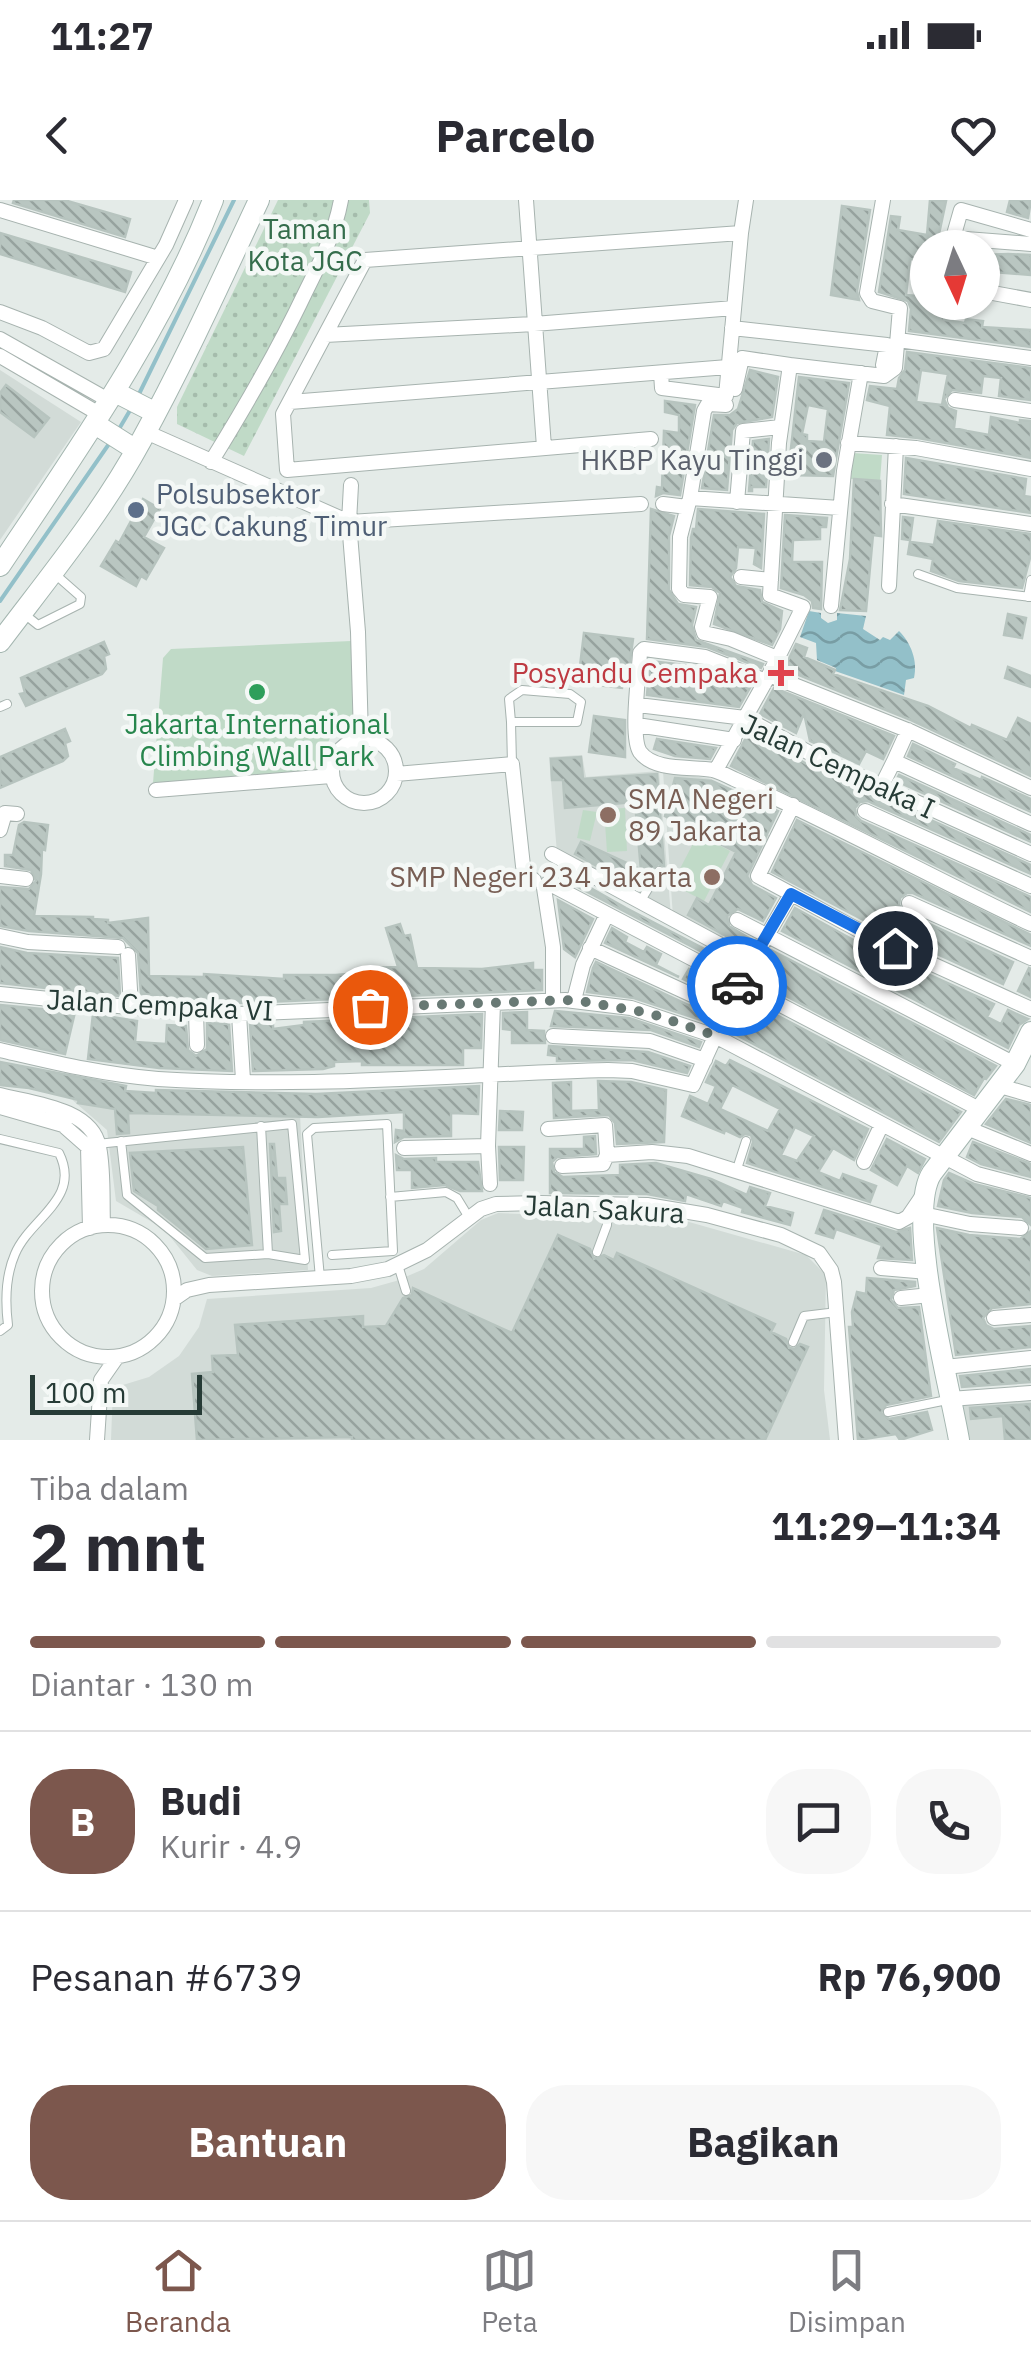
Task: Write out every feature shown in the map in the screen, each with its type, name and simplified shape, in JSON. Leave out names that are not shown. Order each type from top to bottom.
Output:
[{"type":"street","points":[[0,312],[42,328],[89,353],[104,349],[158,258],[186,200]]},
{"type":"street","points":[[0,642],[92,519],[123,418],[212,200]]},
{"type":"street","points":[[0,566],[123,418],[259,200]]},
{"type":"street","points":[[212,462],[268,369],[298,309],[327,248],[341,200]]},
{"type":"street","points":[[526,200],[544,447]]},
{"type":"street","points":[[777,658],[731,639],[704,633],[710,598],[684,595],[679,586],[680,537],[701,423],[708,404],[732,403],[742,358],[861,373],[883,370],[889,375],[895,368],[899,306],[872,301],[868,296],[883,200]]},
{"type":"street","points":[[661,373],[662,388],[726,396],[742,233],[752,204]]},
{"type":"street","points":[[0,210],[158,258]]},
{"type":"street","points":[[956,230],[961,210],[1031,230]]},
{"type":"street","points":[[651,439],[287,470],[284,414],[365,260],[742,233]]},
{"type":"street","points":[[1000,244],[1031,244]]},
{"type":"street","points":[[1000,294],[1031,300]]},
{"type":"street","points":[[325,336],[734,308]]},
{"type":"street","points":[[732,328],[887,345],[883,370]]},
{"type":"street","points":[[0,338],[123,418]]},
{"type":"street","points":[[898,340],[1031,358]]},
{"type":"street","points":[[0,356],[212,462],[348,522],[641,504]]},
{"type":"street","points":[[716,770],[802,605],[770,596],[780,427],[790,365]]},
{"type":"street","points":[[290,402],[728,367]]},
{"type":"street","points":[[832,606],[848,443],[861,373]]},
{"type":"street","points":[[955,400],[1031,411]]},
{"type":"street","points":[[738,502],[743,431],[780,427]]},
{"type":"street","points":[[848,443],[896,446],[1031,469]]},
{"type":"street","points":[[888,586],[896,446]]},
{"type":"street","points":[[350,485],[348,522],[358,632],[360,738]]},
{"type":"street","points":[[663,504],[738,502],[840,508]]},
{"type":"street","points":[[892,504],[1031,524]]},
{"type":"street","points":[[741,577],[771,580]]},
{"type":"street","points":[[1031,788],[908,730],[767,678],[705,657],[644,649],[640,653],[636,743],[644,756],[665,765],[716,770],[1031,924]]},
{"type":"street","name":"Jalan Cempaka I","points":[[638,705],[745,718],[881,787],[1031,854]]},
{"type":"street","points":[[637,725],[734,740]]},
{"type":"street","points":[[881,787],[908,730]]},
{"type":"street","points":[[360,738],[386,748],[394,760],[396,774],[387,793],[368,803],[347,799],[330,776],[340,749],[360,738]]},
{"type":"street","points":[[894,761],[1031,824]]},
{"type":"street","points":[[396,774],[512,764],[527,876],[981,1110]]},
{"type":"street","points":[[156,790],[330,776]]},
{"type":"street","points":[[793,805],[758,876],[864,933],[1031,1009]]},
{"type":"street","points":[[865,811],[1031,886]]},
{"type":"street","points":[[0,830],[5,814],[16,814]]},
{"type":"street","points":[[552,854],[752,962]]},
{"type":"street","points":[[0,876],[26,879]]},
{"type":"street","points":[[540,882],[553,947],[553,1000]]},
{"type":"street","points":[[0,1050],[104,1072],[155,1078],[243,1080],[620,1070],[693,1085],[738,984],[791,894]]},
{"type":"street","points":[[909,903],[1031,958]]},
{"type":"street","points":[[574,1000],[590,948],[607,914]]},
{"type":"street","points":[[738,920],[1015,1064]]},
{"type":"street","points":[[0,936],[123,951],[131,1007]]},
{"type":"street","points":[[590,948],[692,995]]},
{"type":"street","name":"Jalan Cempaka VI","points":[[0,994],[239,1014],[553,1000],[649,1013],[716,1036],[978,1174],[1030,1188]]},
{"type":"street","points":[[490,1184],[493,1004]]},
{"type":"street","points":[[196,1012],[197,1045]]},
{"type":"street","points":[[239,1014],[243,1080]]},
{"type":"street","points":[[958,1440],[930,1295],[923,1204],[926,1181],[1000,1086],[1031,1032]]},
{"type":"street","points":[[554,1036],[650,1041],[705,1060]]},
{"type":"street","points":[[1000,1086],[1031,1096]]},
{"type":"street","points":[[0,1095],[76,1117],[88,1127],[94,1145],[96,1227]]},
{"type":"street","points":[[4,1111],[63,1125],[94,1145]]},
{"type":"street","points":[[864,1162],[882,1124]]},
{"type":"street","points":[[548,1129],[605,1125],[604,1164],[562,1166]]},
{"type":"street","points":[[968,1128],[1031,1154]]},
{"type":"street","points":[[404,1148],[488,1146]]},
{"type":"street","points":[[607,1154],[675,1153],[899,1222],[923,1204]]},
{"type":"street","name":"Jalan Sakura","points":[[174,1299],[188,1290],[209,1285],[372,1273],[427,1250],[468,1216],[496,1204],[647,1205],[707,1215],[809,1245],[832,1270],[846,1440]]},
{"type":"street","points":[[923,1204],[970,1224],[1021,1228]]},
{"type":"street","points":[[96,1227],[131,1229],[149,1239],[164,1254],[174,1278],[174,1299],[167,1323],[154,1340],[137,1352],[116,1357],[86,1354],[67,1344],[53,1329],[44,1310],[46,1269],[56,1251],[71,1237],[96,1227]]},
{"type":"street","points":[[881,1268],[928,1272]]},
{"type":"street","name":"Jalan Sakura","points":[[174,1278],[209,1285]]},
{"type":"street","points":[[900,1298],[930,1295]]},
{"type":"street","points":[[994,1318],[1031,1315]]},
{"type":"street","points":[[86,1354],[99,1396]]},
{"type":"street","points":[[97,1440],[101,1380],[116,1357]]},
{"type":"street","points":[[945,1367],[1031,1358]]},
{"type":"street","points":[[950,1399],[1031,1393]]},
{"type":"lane","points":[[22,612],[38,625],[80,604],[81,597],[53,572]]},
{"type":"lane","points":[[918,574],[957,588],[1030,597],[1031,580]]},
{"type":"lane","points":[[511,722],[577,722],[582,702],[570,694],[522,690],[509,699],[512,764]]},
{"type":"lane","points":[[640,902],[659,871]]},
{"type":"lane","points":[[94,1145],[122,1141],[288,1123],[294,1127],[305,1260],[268,1254],[212,1259],[196,1254],[177,1233],[127,1195],[122,1141]]},
{"type":"lane","points":[[320,1278],[318,1202],[307,1134],[314,1128],[388,1124],[392,1251],[332,1255]]},
{"type":"lane","points":[[260,1126],[268,1254]]},
{"type":"lane","points":[[0,1140],[58,1153],[64,1163],[65,1180],[61,1198],[30,1228],[15,1253],[7,1278],[8,1325],[0,1331]]},
{"type":"lane","points":[[736,1172],[746,1142]]},
{"type":"lane","points":[[390,1196],[446,1192],[458,1198],[468,1216]]},
{"type":"lane","points":[[597,1252],[607,1224],[608,1204]]},
{"type":"lane","points":[[398,1265],[406,1291]]},
{"type":"lane","points":[[793,1342],[804,1316],[837,1312]]},
{"type":"lane","points":[[888,1412],[950,1399]]},
{"type":"shaded area","points":[[0,370],[81,422],[0,540]]},
{"type":"shaded area","name":"SMA Negeri 89 Jakarta","points":[[582,755],[586,777],[659,771],[671,916],[557,853],[549,757]]},
{"type":"shaded area","name":"SMP Negeri 234 Jakarta","points":[[663,771],[712,779],[704,803],[775,838],[720,942],[673,917]]},
{"type":"shaded area","points":[[69,1097],[300,1114],[308,1270],[212,1276],[197,1270],[164,1229],[116,1201],[107,1130]]},
{"type":"shaded area","points":[[498,1213],[682,1220],[806,1255],[826,1275],[824,1390],[830,1440],[111,1440],[113,1388],[149,1377],[179,1356],[199,1327],[207,1299],[371,1288],[396,1281],[424,1269],[481,1220]]},
{"type":"shaded area","points":[[1031,1398],[1031,1440],[959,1440],[952,1403]]},
{"type":"green space","name":"Taman Kota JGC","points":[[278,200],[369,200],[370,213],[244,456],[177,424],[177,407]]},
{"type":"green space","points":[[853,453],[882,455],[880,481],[851,479]]},
{"type":"green space","name":"Jakarta International Climbing Wall Park","points":[[351,641],[354,725],[330,738],[316,770],[153,783],[163,658],[171,649]]},
{"type":"green space","points":[[625,808],[627,851],[607,852],[604,809]]},
{"type":"green space","points":[[583,810],[597,812],[590,841],[577,838]]},
{"type":"green space","points":[[698,834],[730,851],[704,901],[672,884]]},
{"type":"water","points":[[809,611],[821,613],[828,623],[837,620],[837,613],[866,616],[863,629],[880,640],[890,640],[899,631],[910,647],[915,665],[914,678],[906,680],[904,695],[835,671],[836,668],[817,660],[816,643],[800,637]]},
{"type":"building","points":[[64,200],[130,219],[125,237],[13,203]]},
{"type":"building","points":[[930,200],[946,201],[940,230],[927,230]]},
{"type":"building","points":[[1010,200],[1031,200],[1028,218],[1007,212]]},
{"type":"building","points":[[842,206],[870,210],[857,291],[859,300],[831,295]]},
{"type":"building","points":[[891,216],[900,217],[898,230],[910,232],[906,295],[910,295],[910,306],[908,301],[879,292]]},
{"type":"building","points":[[0,233],[131,272],[125,292],[0,254]]},
{"type":"building","points":[[1000,254],[1031,255],[1031,275],[1000,273]]},
{"type":"building","points":[[910,320],[983,321],[982,327],[1031,330],[1031,347],[909,331]]},
{"type":"building","points":[[907,352],[1031,368],[1031,400],[999,396],[1001,378],[983,376],[981,393],[952,390],[944,399],[948,408],[956,411],[954,428],[989,435],[991,417],[1020,423],[1031,421],[1031,458],[887,435],[890,406],[867,400],[870,386],[897,389]],"holes":[[[921,370],[948,374],[942,405],[916,402]]]},
{"type":"building","points":[[750,370],[778,377],[772,417],[737,423],[732,430],[727,490],[702,488],[714,415],[730,415],[738,409]]},
{"type":"building","points":[[799,377],[849,383],[833,476],[788,475]],"holes":[[[808,405],[828,409],[824,442],[807,441],[807,435],[802,434]]]},
{"type":"building","points":[[6,385],[49,418],[34,437],[0,412],[0,393]]},
{"type":"building","points":[[665,401],[695,405],[680,495],[656,496],[657,487],[662,488],[664,431],[679,433],[679,415],[665,412]]},
{"type":"building","points":[[769,439],[766,487],[752,487],[749,491],[753,441]]},
{"type":"building","points":[[906,458],[1026,479],[1024,496],[1031,497],[1031,513],[904,494]]},
{"type":"building","points":[[854,479],[880,481],[881,536],[873,535],[866,611],[840,610],[850,559]]},
{"type":"building","points":[[143,499],[160,509],[144,537],[164,548],[146,579],[141,576],[136,586],[101,566],[116,541],[119,543]]},
{"type":"building","points":[[651,509],[674,516],[669,536],[669,590],[678,604],[696,607],[692,625],[696,640],[763,664],[761,668],[707,647],[647,639]]},
{"type":"building","points":[[698,509],[764,514],[761,568],[754,564],[756,548],[738,547],[736,568],[730,577],[736,586],[760,590],[762,602],[782,611],[780,629],[772,645],[714,624],[720,593],[712,587],[690,585],[691,538]]},
{"type":"building","points":[[785,515],[827,518],[826,527],[820,527],[820,539],[793,540],[792,562],[822,562],[821,609],[813,608],[812,601],[804,595],[781,588]]},
{"type":"building","points":[[903,517],[913,518],[910,540],[902,539]]},
{"type":"building","points":[[938,521],[1031,534],[1031,554],[1022,588],[959,581],[931,571],[933,559],[908,554],[910,542],[934,545]]},
{"type":"building","points":[[1008,614],[1026,618],[1022,638],[1004,635]]},
{"type":"building","points":[[584,633],[633,639],[627,683],[622,688],[578,683]]},
{"type":"building","points":[[104,642],[109,654],[104,656],[106,669],[102,674],[26,706],[20,694],[25,693],[21,678]]},
{"type":"building","points":[[796,644],[807,648],[804,657],[835,670],[833,674],[928,706],[971,728],[972,725],[1007,740],[1018,718],[1031,724],[1031,776],[911,720],[784,669]]},
{"type":"building","points":[[650,661],[702,667],[751,686],[739,707],[647,695]]},
{"type":"building","points":[[1008,667],[1031,676],[1031,687],[1005,678]]},
{"type":"building","points":[[774,688],[894,736],[883,759],[866,751],[859,764],[810,741],[804,713],[796,733],[760,714]]},
{"type":"building","points":[[594,716],[625,720],[625,757],[589,752]]},
{"type":"building","points":[[65,729],[70,741],[65,743],[68,756],[63,761],[0,788],[0,757]]},
{"type":"building","points":[[749,732],[812,767],[1031,865],[1031,874],[868,801],[855,808],[861,821],[1031,897],[1031,912],[731,766]]},
{"type":"building","points":[[657,739],[716,748],[710,759],[675,756],[654,749]]},
{"type":"building","points":[[913,744],[955,764],[953,768],[1031,799],[1031,812],[908,756]]},
{"type":"building","points":[[581,757],[583,779],[657,774],[664,866],[658,864],[641,871],[635,802],[565,808],[563,780],[552,780],[551,759]]},
{"type":"building","points":[[899,775],[1031,835],[1031,842],[896,781]]},
{"type":"building","points":[[675,778],[712,781],[778,811],[747,876],[752,885],[776,898],[763,921],[738,909],[727,916],[729,926],[752,940],[748,948],[688,915],[697,898],[709,905],[736,852],[665,816]]},
{"type":"building","points":[[797,820],[1031,935],[1031,946],[913,893],[900,898],[899,905],[905,913],[1013,962],[1003,984],[869,923],[772,872]]},
{"type":"building","points":[[19,825],[48,825],[34,916],[93,917],[108,923],[148,918],[149,976],[204,974],[284,979],[284,975],[336,975],[398,967],[386,928],[400,924],[404,936],[410,935],[417,968],[482,969],[533,963],[533,970],[542,970],[542,990],[245,1003],[168,1000],[141,994],[138,953],[123,938],[0,926],[0,887],[29,889],[36,881],[31,870],[5,866],[5,855],[13,855]]},
{"type":"building","points":[[581,842],[640,869],[632,885],[575,854]]},
{"type":"building","points":[[550,865],[737,966],[735,969],[546,873]]},
{"type":"building","points":[[558,900],[593,919],[575,957],[564,949]]},
{"type":"building","points":[[795,908],[859,943],[994,1004],[987,1017],[1001,1024],[1008,1010],[1028,1019],[1019,1025],[1008,1048],[782,931]]},
{"type":"building","points":[[612,928],[627,937],[625,942],[644,952],[647,947],[661,954],[656,965],[679,977],[605,943]]},
{"type":"building","points":[[0,947],[27,953],[118,958],[120,996],[0,983]]},
{"type":"building","points":[[771,950],[996,1066],[974,1095],[754,979]]},
{"type":"building","points":[[596,962],[688,1005],[697,1004],[703,995],[697,986],[683,979],[689,969],[725,988],[710,1023],[634,998],[587,992],[593,968],[598,968],[594,966]]},
{"type":"building","points":[[1031,969],[1031,997],[1018,991]]},
{"type":"building","points":[[744,998],[961,1112],[939,1142],[729,1031]]},
{"type":"building","points":[[0,1005],[75,1012],[65,1054],[0,1040]]},
{"type":"building","points":[[555,1011],[629,1018],[701,1042],[699,1047],[651,1030],[551,1026]]},
{"type":"building","points":[[527,1012],[527,1030],[544,1031],[545,1043],[512,1043],[512,1030],[503,1029],[503,1013]]},
{"type":"building","points":[[93,1014],[137,1021],[135,1042],[166,1044],[167,1025],[186,1026],[188,1050],[196,1056],[207,1049],[207,1023],[229,1024],[232,1071],[159,1068],[88,1059]]},
{"type":"building","points":[[482,1014],[481,1048],[463,1048],[463,1065],[362,1065],[362,1061],[334,1062],[334,1066],[323,1069],[253,1071],[250,1024],[273,1023],[273,1029],[304,1022]]},
{"type":"building","points":[[549,1046],[648,1052],[690,1066],[687,1073],[632,1060],[557,1061],[557,1056],[548,1055]]},
{"type":"building","points":[[730,1060],[868,1129],[854,1160],[833,1148],[818,1172],[840,1181],[843,1174],[876,1186],[870,1202],[747,1163],[751,1135],[740,1137],[725,1130],[724,1133],[682,1116],[690,1096],[708,1104],[716,1086],[706,1082],[716,1061],[726,1066]],"holes":[[[732,1085],[780,1109],[768,1131],[720,1109]],[[795,1127],[814,1136],[797,1161],[781,1155]]]},
{"type":"building","points":[[0,1062],[126,1086],[125,1091],[156,1093],[316,1094],[479,1086],[478,1114],[451,1113],[451,1136],[404,1137],[395,1142],[396,1130],[404,1131],[404,1112],[318,1117],[128,1113],[129,1133],[117,1134],[115,1109],[0,1085]]},
{"type":"building","points":[[598,1081],[631,1082],[666,1090],[664,1142],[617,1144],[615,1123],[609,1115],[554,1118],[553,1083],[571,1082],[571,1111],[599,1110]]},
{"type":"building","points":[[1006,1099],[1031,1105],[1031,1143],[986,1124]]},
{"type":"building","points":[[500,1111],[523,1112],[522,1130],[499,1130]]},
{"type":"building","points":[[595,1136],[596,1154],[557,1157],[552,1162],[554,1172],[563,1177],[620,1175],[620,1165],[656,1163],[711,1179],[747,1195],[750,1187],[770,1193],[765,1206],[793,1213],[790,1225],[742,1212],[743,1208],[723,1201],[721,1206],[686,1194],[685,1201],[647,1194],[550,1193],[550,1149],[584,1149],[584,1137]]},
{"type":"building","points":[[887,1139],[925,1159],[918,1173],[907,1166],[897,1185],[871,1170]]},
{"type":"building","points":[[973,1142],[1031,1164],[1031,1177],[967,1157]]},
{"type":"building","points":[[270,1144],[274,1144],[277,1178],[285,1178],[287,1204],[279,1204],[281,1231],[274,1232]]},
{"type":"building","points":[[243,1147],[252,1245],[206,1249],[158,1206],[134,1191],[130,1153]]},
{"type":"building","points":[[499,1147],[524,1147],[523,1180],[500,1180]]},
{"type":"building","points":[[396,1155],[404,1159],[436,1158],[436,1162],[478,1162],[482,1191],[460,1191],[445,1185],[412,1188],[412,1170],[397,1170]]},
{"type":"building","points":[[949,1173],[974,1184],[1031,1198],[1031,1225],[1022,1217],[938,1206]]},
{"type":"building","points":[[824,1210],[896,1232],[910,1228],[912,1260],[878,1258],[882,1245],[836,1229],[833,1238],[816,1233]]},
{"type":"building","points":[[937,1228],[1020,1239],[1031,1231],[1031,1304],[992,1308],[983,1318],[994,1329],[1031,1326],[1031,1347],[956,1355]]},
{"type":"building","points":[[558,1235],[590,1249],[594,1259],[604,1255],[614,1260],[617,1253],[775,1324],[771,1332],[786,1339],[789,1348],[800,1344],[808,1347],[765,1440],[197,1440],[192,1374],[213,1372],[212,1356],[238,1355],[235,1325],[363,1316],[363,1327],[386,1326],[403,1298],[412,1295],[413,1288],[512,1333]]},
{"type":"building","points":[[867,1278],[915,1282],[915,1286],[894,1290],[891,1300],[898,1308],[919,1307],[931,1396],[886,1405],[881,1413],[889,1419],[927,1412],[932,1430],[900,1440],[896,1434],[858,1440],[849,1327],[853,1327],[857,1292],[866,1294]]},
{"type":"building","points":[[1031,1369],[1031,1382],[962,1387],[960,1376]]},
{"type":"building","points":[[1031,1404],[1031,1440],[1005,1440],[1003,1416],[971,1419],[970,1408]]},
{"type":"waterway","points":[[139,394],[234,200]]},
{"type":"waterway","points":[[119,429],[132,407]]},
{"type":"waterway","points":[[0,601],[111,441]]},
{"type":"way so far","points":[[370,1007],[574,1000],[649,1013],[716,1036],[737,986]]},
{"type":"place","name":"HKBP Kayu Tinggi","points":[[824,460]]},
{"type":"place","name":"Polsubsektor JGC Cakung Timur","points":[[136,510]]},
{"type":"place","name":"Posyandu Cempaka","points":[[781,673]]},
{"type":"place","name":"Jakarta International Climbing Wall Park","points":[[257,692]]},
{"type":"place","name":"SMA Negeri 89 Jakarta","points":[[608,815]]},
{"type":"place","name":"SMP Negeri 234 Jakarta","points":[[712,877]]},
{"type":"route","points":[[737,986],[791,894],[895,948]]}]
